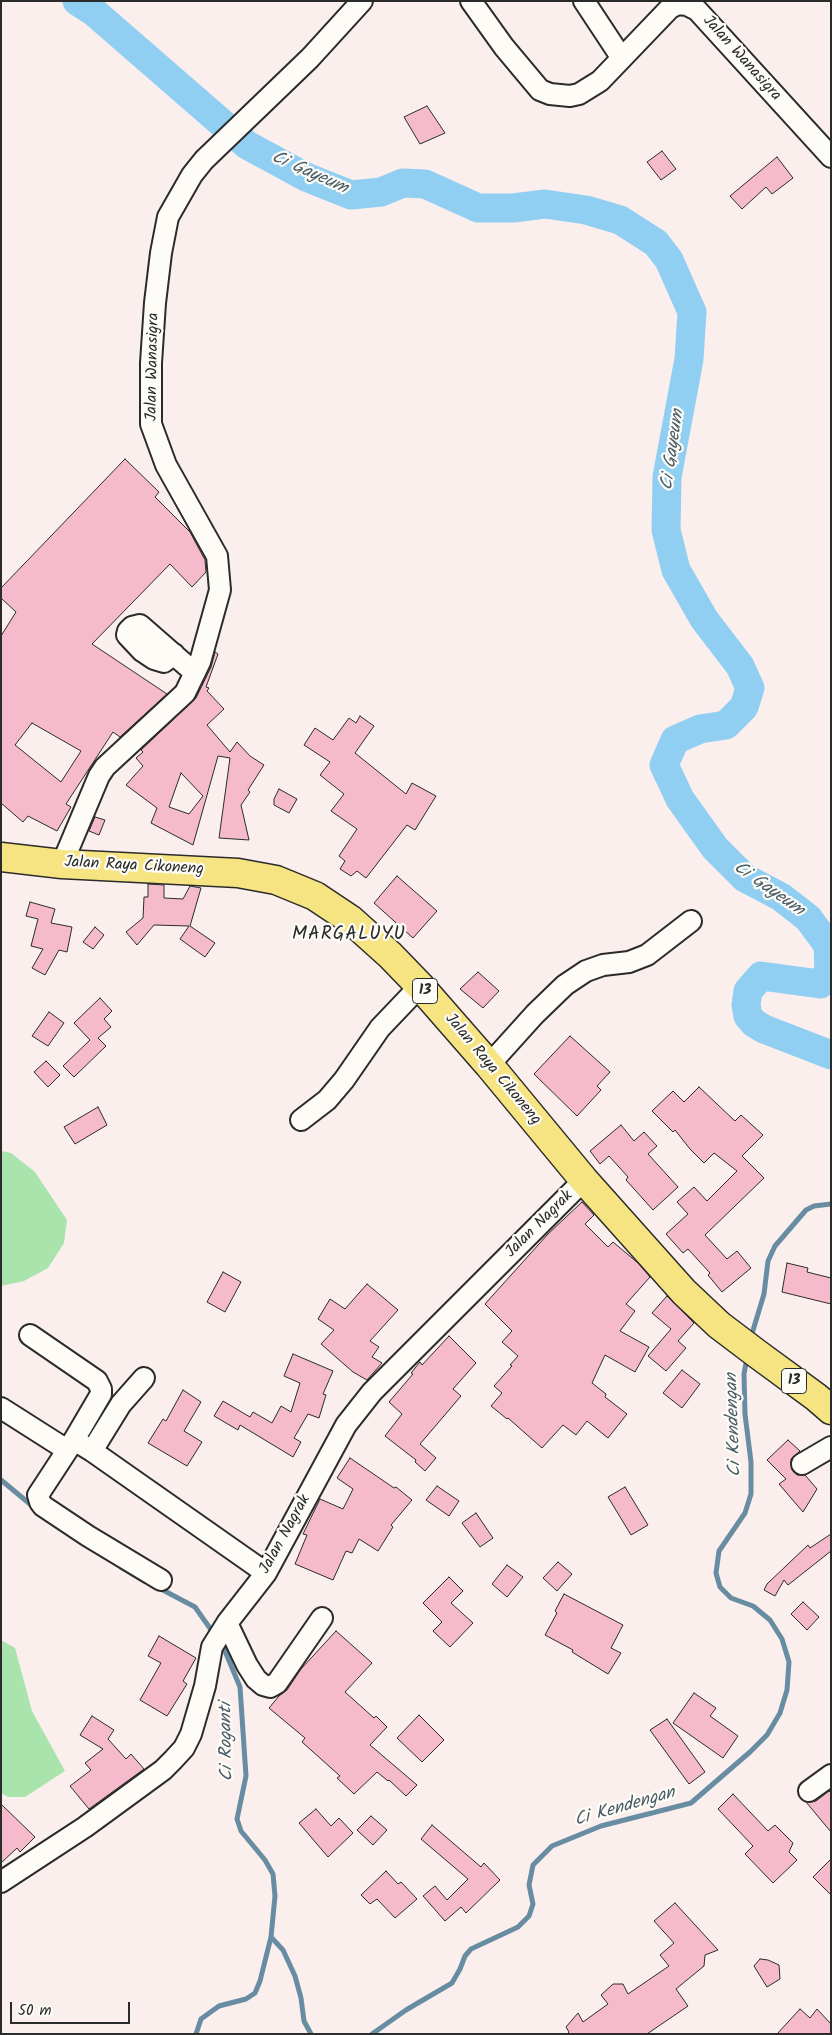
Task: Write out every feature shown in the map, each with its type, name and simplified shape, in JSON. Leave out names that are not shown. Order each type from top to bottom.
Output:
[{"type":"highway","name":"Jalan Raya Cikoneng","points":[[1,858],[62,864],[238,873],[276,880],[315,896],[351,920],[390,955],[420,986],[490,1065],[584,1180],[684,1292],[756,1354],[831,1410]]},
{"type":"street","name":"Jalan Wanasigra","points":[[62,864],[99,776],[105,767],[186,692],[195,673],[220,590],[217,556],[157,444],[151,424],[151,363],[160,261],[168,217],[192,175],[204,160],[310,58],[362,1]]},
{"type":"street","name":"Jalan Wanasigra","points":[[471,1],[504,47],[540,90],[550,94],[570,96],[579,94],[600,81],[671,5],[687,5],[697,10],[831,157]]},
{"type":"street","points":[[584,1],[621,57]]},
{"type":"street","points":[[174,654],[195,673]]},
{"type":"street","points":[[490,1065],[535,1014],[565,985],[586,971],[603,965],[629,962],[647,954],[691,921]]},
{"type":"street","points":[[301,1120],[327,1100],[344,1080],[380,1028],[420,986]]},
{"type":"street","name":"Jalan Nagrak","points":[[1,1882],[85,1826],[163,1770],[173,1760],[191,1734],[205,1686],[211,1650],[227,1623],[266,1573],[341,1434],[372,1392],[584,1180]]},
{"type":"street","points":[[30,1335],[97,1381],[100,1384],[101,1394],[71,1445],[38,1494],[40,1502],[43,1506],[88,1536],[161,1580]]},
{"type":"street","points":[[92,1450],[121,1404],[144,1378]]},
{"type":"street","points":[[101,1394],[121,1404]]},
{"type":"street","points":[[1,1408],[71,1445],[92,1450],[266,1573]]},
{"type":"street","points":[[802,1464],[831,1447]]},
{"type":"street","points":[[227,1623],[247,1666],[256,1679],[270,1687],[278,1683],[322,1618]]},
{"type":"street","points":[[809,1791],[831,1775]]},
{"type":"green space","points":[[1,1151],[11,1153],[35,1172],[67,1220],[64,1243],[48,1268],[24,1281],[1,1286]]},
{"type":"green space","points":[[1,1640],[15,1648],[32,1711],[65,1771],[25,1797],[8,1797],[1,1793]]},
{"type":"building","points":[[427,106],[445,133],[420,144],[404,117]]},
{"type":"building","points":[[662,151],[676,169],[661,180],[647,162]]},
{"type":"building","points":[[777,157],[793,178],[772,194],[766,187],[742,209],[730,196]]},
{"type":"building","points":[[125,459],[159,492],[155,497],[190,532],[205,560],[206,572],[192,587],[170,564],[92,644],[167,694],[120,737],[113,732],[66,804],[71,807],[57,831],[28,816],[23,822],[1,803],[1,636],[16,612],[1,598],[1,588]],"holes":[[[32,723],[81,751],[61,782],[15,745]]]},
{"type":"building","points":[[215,652],[218,654],[206,687],[209,688],[207,691],[224,709],[207,725],[230,752],[237,742],[250,756],[264,765],[241,805],[249,840],[219,838],[230,758],[218,756],[193,845],[151,823],[157,808],[126,785],[143,766],[136,758],[143,752],[141,750],[196,698],[211,667]],"holes":[[[181,773],[203,796],[189,814],[169,807]]]},
{"type":"building","points":[[360,716],[374,726],[355,753],[406,794],[412,783],[436,796],[415,830],[407,825],[366,878],[357,871],[351,876],[340,869],[345,861],[339,856],[357,829],[331,811],[344,794],[320,775],[330,762],[304,745],[315,728],[333,740],[349,718],[356,723]]},
{"type":"building","points":[[279,789],[297,799],[289,813],[274,805],[274,799]]},
{"type":"building","points":[[95,817],[105,820],[99,835],[89,831]]},
{"type":"building","points":[[397,876],[437,911],[413,938],[374,903]]},
{"type":"building","points":[[148,884],[164,885],[164,898],[183,899],[190,886],[201,888],[190,926],[215,943],[205,957],[180,939],[189,926],[154,925],[137,945],[126,932],[143,918],[144,897],[148,897]]},
{"type":"building","points":[[30,902],[55,909],[51,923],[72,927],[67,952],[59,950],[45,975],[32,968],[43,949],[31,946],[38,919],[26,916]]},
{"type":"building","points":[[95,927],[104,935],[93,949],[83,942]]},
{"type":"building","points":[[478,972],[499,991],[483,1008],[460,989]]},
{"type":"building","points":[[100,998],[112,1011],[104,1019],[111,1027],[98,1038],[106,1046],[74,1077],[63,1066],[90,1040],[74,1023]]},
{"type":"building","points":[[49,1012],[64,1023],[48,1046],[32,1036]]},
{"type":"building","points":[[570,1036],[610,1072],[597,1086],[601,1090],[577,1116],[534,1074]]},
{"type":"building","points":[[46,1061],[60,1075],[48,1087],[34,1072]]},
{"type":"building","points":[[699,1087],[735,1121],[741,1115],[763,1135],[742,1156],[764,1178],[705,1235],[727,1259],[737,1251],[751,1268],[722,1292],[708,1275],[710,1273],[688,1249],[683,1253],[666,1234],[688,1214],[677,1202],[694,1187],[707,1201],[737,1171],[714,1153],[704,1163],[675,1130],[673,1132],[652,1111],[673,1091],[684,1102]]},
{"type":"building","points":[[98,1107],[107,1125],[75,1144],[64,1127]]},
{"type":"building","points":[[621,1125],[634,1141],[644,1132],[657,1146],[648,1154],[678,1187],[653,1210],[626,1180],[628,1177],[609,1156],[600,1164],[590,1151]]},
{"type":"building","points":[[582,1202],[594,1215],[585,1224],[608,1247],[613,1242],[638,1263],[650,1277],[626,1304],[635,1311],[620,1331],[649,1347],[635,1372],[605,1355],[592,1383],[606,1394],[605,1397],[627,1414],[608,1438],[587,1421],[576,1435],[563,1425],[542,1448],[508,1418],[491,1406],[502,1393],[494,1386],[512,1366],[510,1365],[518,1356],[502,1342],[512,1331],[485,1304],[548,1234]]},
{"type":"building","points":[[787,1263],[808,1268],[807,1272],[831,1278],[831,1304],[782,1292]]},
{"type":"building","points":[[223,1272],[241,1282],[225,1312],[207,1302]]},
{"type":"building","points":[[367,1284],[398,1310],[370,1341],[379,1347],[372,1357],[382,1363],[367,1380],[353,1372],[321,1344],[334,1330],[318,1319],[330,1299],[345,1309]]},
{"type":"building","points":[[667,1296],[694,1323],[678,1341],[686,1348],[666,1371],[648,1356],[671,1329],[652,1313]]},
{"type":"building","points":[[449,1336],[476,1363],[453,1389],[461,1396],[420,1444],[436,1458],[425,1471],[415,1462],[416,1460],[385,1436],[402,1414],[389,1402],[413,1374],[411,1373],[420,1362],[422,1365]]},
{"type":"building","points":[[293,1354],[333,1371],[323,1394],[326,1395],[319,1418],[308,1414],[294,1438],[301,1442],[293,1457],[240,1425],[238,1430],[214,1416],[223,1401],[250,1417],[253,1412],[272,1423],[281,1406],[291,1412],[300,1383],[284,1376]]},
{"type":"building","points":[[682,1370],[700,1384],[682,1408],[663,1393]]},
{"type":"building","points":[[183,1390],[201,1402],[184,1431],[202,1442],[187,1466],[148,1443],[163,1419],[166,1421]]},
{"type":"building","points":[[788,1440],[800,1451],[791,1459],[792,1470],[797,1475],[805,1475],[817,1489],[803,1512],[779,1484],[786,1479],[767,1460]]},
{"type":"building","points":[[350,1458],[394,1488],[396,1487],[412,1500],[391,1525],[393,1527],[378,1551],[359,1539],[352,1553],[346,1551],[333,1580],[295,1564],[307,1535],[303,1534],[320,1499],[343,1509],[353,1489],[337,1478]]},
{"type":"building","points":[[437,1486],[459,1501],[449,1516],[426,1500]]},
{"type":"building","points":[[625,1487],[648,1525],[631,1535],[608,1497]]},
{"type":"building","points":[[476,1513],[493,1538],[480,1547],[462,1523]]},
{"type":"building","points":[[831,1534],[831,1551],[788,1585],[784,1580],[775,1596],[764,1590],[767,1584],[808,1545],[810,1548]]},
{"type":"building","points":[[558,1562],[572,1574],[557,1591],[543,1578]]},
{"type":"building","points":[[507,1565],[523,1577],[507,1597],[492,1584]]},
{"type":"building","points":[[449,1577],[463,1591],[451,1603],[473,1623],[450,1647],[433,1631],[442,1622],[423,1603]]},
{"type":"building","points":[[564,1594],[623,1625],[611,1648],[621,1653],[608,1674],[572,1652],[573,1650],[545,1635],[557,1613],[555,1611]]},
{"type":"building","points":[[803,1602],[819,1617],[807,1630],[791,1614]]},
{"type":"building","points":[[336,1631],[372,1663],[345,1692],[387,1727],[370,1745],[417,1785],[406,1796],[377,1772],[354,1794],[337,1778],[340,1776],[302,1742],[305,1738],[269,1708],[287,1690],[301,1669]]},
{"type":"building","points":[[159,1636],[196,1658],[183,1681],[187,1684],[167,1716],[140,1700],[161,1663],[148,1656]]},
{"type":"building","points":[[694,1693],[716,1708],[710,1716],[738,1736],[723,1758],[673,1723]]},
{"type":"building","points":[[419,1715],[444,1740],[422,1762],[397,1738]]},
{"type":"building","points":[[92,1716],[114,1730],[108,1739],[126,1759],[131,1754],[144,1769],[89,1809],[70,1786],[91,1770],[85,1763],[103,1749],[80,1735]]},
{"type":"building","points":[[667,1719],[705,1772],[689,1784],[650,1730]]},
{"type":"building","points":[[829,1791],[831,1793],[831,1832],[806,1802],[816,1801]]},
{"type":"building","points":[[733,1794],[768,1831],[775,1825],[793,1843],[789,1852],[797,1860],[773,1883],[745,1854],[753,1846],[718,1809]]},
{"type":"building","points":[[1,1804],[35,1837],[20,1852],[17,1848],[1,1863]]},
{"type":"building","points":[[316,1809],[331,1826],[339,1818],[353,1833],[328,1857],[299,1823]]},
{"type":"building","points":[[371,1816],[387,1830],[373,1845],[357,1830]]},
{"type":"building","points":[[432,1825],[481,1867],[484,1863],[500,1880],[466,1913],[461,1907],[445,1921],[423,1896],[435,1886],[447,1900],[468,1879],[421,1839]]},
{"type":"building","points":[[831,1859],[831,1895],[813,1877]]},
{"type":"building","points":[[386,1871],[398,1884],[401,1882],[417,1899],[395,1918],[377,1899],[370,1904],[361,1895]]},
{"type":"building","points":[[675,1903],[718,1950],[705,1955],[704,1966],[676,1989],[688,2006],[647,2034],[567,2034],[569,2032],[566,2027],[578,2013],[583,2022],[608,2004],[601,1995],[613,1984],[623,1984],[628,1994],[669,1966],[660,1955],[674,1943],[654,1921]]},
{"type":"building","points":[[760,1959],[779,1965],[780,1979],[767,1987],[754,1966]]},
{"type":"building","points":[[800,2009],[810,2018],[817,2009],[831,2024],[831,2034],[777,2034]]},
{"type":"waterway","name":"Ci Gayeum","points":[[77,1],[94,12],[247,145],[306,177],[351,195],[381,192],[403,183],[425,184],[478,208],[513,208],[545,204],[586,210],[620,220],[656,243],[669,260],[692,312],[689,359],[667,477],[666,530],[676,570],[704,619],[740,666],[750,688],[744,707],[726,725],[700,729],[675,740],[664,765],[680,799],[715,848],[745,878],[781,897],[808,918],[828,945],[829,971],[820,984],[761,976],[748,991],[746,1005],[748,1016],[754,1023],[764,1029],[831,1055]]},
{"type":"waterway","name":"Ci Kendengan","points":[[751,1337],[764,1294],[768,1261],[775,1246],[806,1210],[814,1206],[831,1204]]},
{"type":"waterway","name":"Ci Kendengan","points":[[372,2034],[406,2010],[452,1983],[465,1956],[471,1949],[518,1927],[529,1916],[533,1904],[529,1885],[533,1865],[552,1846],[601,1826],[691,1803],[767,1735],[780,1713],[787,1690],[789,1662],[782,1639],[770,1620],[753,1606],[731,1598],[720,1587],[716,1573],[719,1551],[745,1513],[751,1494],[751,1462],[745,1414],[744,1374],[747,1358]]},
{"type":"waterway","name":"Ci Roganti","points":[[1,1480],[36,1509]]},
{"type":"waterway","name":"Ci Roganti","points":[[121,1567],[144,1581]]},
{"type":"waterway","name":"Ci Roganti","points":[[159,1588],[195,1607],[214,1634]]},
{"type":"waterway","name":"Ci Roganti","points":[[196,2034],[201,2019],[219,2006],[246,1999],[255,1993],[260,1981],[271,1937],[275,1896],[273,1874],[265,1860],[241,1831],[237,1819],[246,1776],[240,1687],[222,1644]]},
{"type":"waterway","name":"Ci Kendengan","points":[[271,1937],[283,1950],[295,1976],[301,1998],[304,2021],[311,2034]]},
{"type":"district","name":"MARGALUYU","points":[[349,936]]}]
